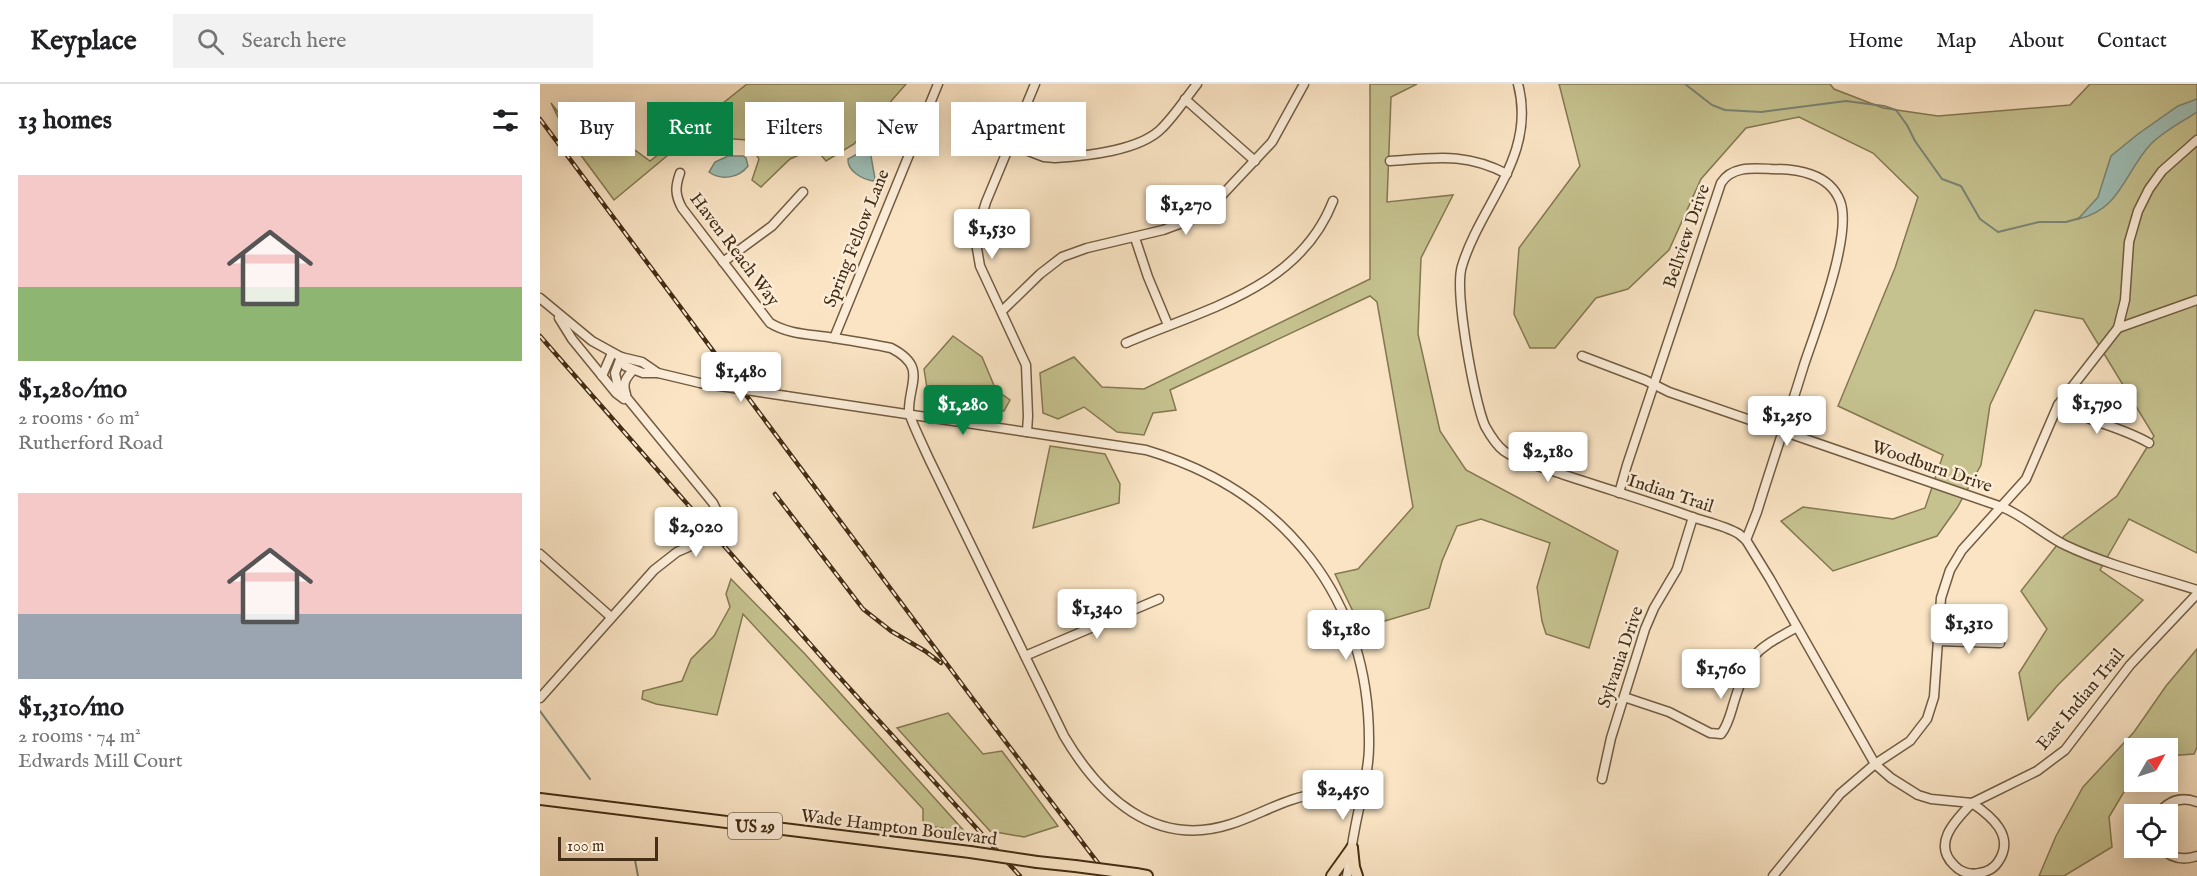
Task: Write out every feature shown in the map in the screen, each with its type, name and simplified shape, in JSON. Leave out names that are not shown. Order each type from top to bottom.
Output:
[{"type":"main road","name":"Wade Hampton Boulevard","points":[[540,799],[1141,875]]},
{"type":"main road","points":[[1332,876],[1352,848]]},
{"type":"main road","points":[[1352,848],[1357,876]]},
{"type":"street","name":"Spring Fellow Lane","points":[[834,338],[938,84]]},
{"type":"street","points":[[1028,102],[1035,84]]},
{"type":"street","points":[[1086,153],[1124,147],[1154,135],[1197,84]]},
{"type":"street","points":[[1002,311],[1040,274],[1062,257],[1087,248],[1163,230],[1201,214],[1216,203],[1272,142],[1304,84]]},
{"type":"street","name":"Indian Trail","points":[[1518,84],[1522,120],[1515,153],[1507,174],[1465,258],[1460,277],[1474,382],[1483,419],[1492,438],[1514,457],[1735,532],[1746,540]]},
{"type":"street","points":[[1185,99],[1255,161]]},
{"type":"street","points":[[1773,876],[1840,794],[1875,764],[1910,741],[1927,719],[1934,697],[1941,598],[1950,570],[1962,550],[2030,473],[2058,405],[2118,328],[2126,300],[2129,242],[2138,211],[2149,189],[2162,171],[2197,140]]},
{"type":"street","points":[[1006,156],[975,237],[980,266],[1026,364],[1027,432]]},
{"type":"street","points":[[1041,156],[1055,158],[1068,156]]},
{"type":"street","points":[[1390,161],[1463,158],[1483,163],[1507,174]]},
{"type":"street","name":"Bellview Drive","points":[[1619,493],[1716,196],[1724,179],[1734,171],[1742,169],[1789,169],[1809,173],[1825,181],[1837,194],[1842,207],[1843,223],[1828,289],[1757,513],[1746,540]]},
{"type":"street","name":"Haven Reach Way","points":[[680,173],[675,187],[676,197],[682,208],[770,322],[781,330],[790,332],[891,348],[905,357],[914,372],[909,414]]},
{"type":"street","points":[[723,262],[772,226],[803,192]]},
{"type":"street","points":[[1126,343],[1226,301],[1273,278],[1293,261],[1315,235],[1325,221],[1333,201]]},
{"type":"street","points":[[1135,238],[1168,325]]},
{"type":"street","points":[[540,298],[583,334],[612,353],[642,362],[658,373]]},
{"type":"street","points":[[2118,328],[2197,300]]},
{"type":"street","points":[[556,312],[572,339],[616,393],[631,405]]},
{"type":"street","points":[[602,376],[612,353]]},
{"type":"street","name":"Woodburn Drive","points":[[1582,356],[1669,392],[2002,507],[2080,552],[2197,592]]},
{"type":"street","points":[[621,357],[625,366],[643,373],[658,373],[700,383],[1146,450],[1189,464],[1247,496],[1290,535],[1312,560],[1336,598],[1349,627],[1362,669],[1368,702],[1369,747],[1362,800],[1347,876]]},
{"type":"street","points":[[540,698],[659,565],[709,535],[718,517],[713,503],[618,387],[615,376],[621,357]]},
{"type":"street","points":[[631,405],[624,385],[625,379],[633,370]]},
{"type":"street","points":[[2058,405],[2068,411],[2129,432],[2149,443]]},
{"type":"street","points":[[909,414],[930,462],[1065,736],[1086,770],[1115,801],[1149,821],[1178,829],[1206,830],[1232,824],[1309,795],[1331,794],[1362,800]]},
{"type":"street","name":"Sylvania Drive","points":[[1602,779],[1645,629],[1654,608],[1677,569],[1693,517]]},
{"type":"street","points":[[1746,540],[1875,764],[1891,778],[1918,795],[1931,799],[1972,803],[1995,821],[2005,842],[2002,855],[1987,871],[1976,874],[1964,872],[1954,866],[1947,857],[1945,846],[1946,836],[1953,823],[1972,803]]},
{"type":"street","points":[[540,554],[611,618]]},
{"type":"street","name":"East Indian Trail","points":[[1972,803],[2037,771],[2060,755],[2130,665],[2197,592]]},
{"type":"street","points":[[1025,656],[1159,599]]},
{"type":"street","points":[[1624,697],[1669,711],[1710,733],[1721,734],[1728,723],[1750,659],[1763,647],[1797,627]]},
{"type":"street","points":[[1938,641],[2000,643]]},
{"type":"street","points":[[2170,804],[2188,799],[2197,802]]},
{"type":"street","points":[[2178,858],[2197,856]]},
{"type":"shaded area","points":[[747,84],[906,84],[890,102],[856,102],[856,142],[844,150],[844,102],[745,102],[745,140],[733,139],[733,102],[724,102]]},
{"type":"shaded area","points":[[1370,84],[1417,84],[1391,97],[1387,202],[1453,195],[1421,258],[1418,334],[1440,431],[1466,470],[1618,551],[1589,648],[1546,634],[1537,587],[1550,543],[1481,519],[1457,526],[1442,561],[1429,608],[1361,628],[1335,574],[1358,569],[1413,507],[1377,302],[1370,296],[1170,390],[1176,410],[1153,413],[1144,435],[1117,432],[1084,407],[1058,419],[1043,413],[1040,373],[1074,357],[1102,387],[1144,389],[1370,279]]},
{"type":"shaded area","points":[[1559,84],[1830,84],[1834,89],[1883,108],[1938,116],[2070,105],[2090,84],[2197,84],[2197,553],[2129,519],[2100,570],[2143,600],[2057,686],[2028,720],[2019,673],[2047,629],[2021,591],[2064,536],[2117,496],[2154,436],[2083,319],[2035,310],[1990,405],[1981,465],[1957,508],[1937,536],[1833,571],[1781,521],[1803,507],[1893,519],[1925,508],[1943,455],[1838,406],[1895,268],[1918,197],[1873,153],[1799,117],[1746,128],[1701,179],[1669,250],[1628,289],[1596,298],[1555,348],[1530,348],[1514,314],[1519,248],[1580,166]]},
{"type":"shaded area","points":[[635,150],[650,161],[656,156],[667,156],[614,200],[582,156],[635,156]]},
{"type":"shaded area","points":[[757,156],[797,156],[790,159],[761,187],[752,180],[759,159]]},
{"type":"shaded area","points":[[822,156],[834,156],[826,161]]},
{"type":"shaded area","points":[[953,336],[982,357],[996,390],[1010,400],[1004,411],[929,401],[924,369]]},
{"type":"shaded area","points":[[1050,446],[1105,454],[1120,484],[1119,503],[1033,528]]},
{"type":"shaded area","points":[[731,579],[805,654],[965,832],[923,825],[923,809],[743,614],[717,715],[656,704],[642,699],[643,691],[682,681],[691,659],[714,636],[730,607],[726,594]]},
{"type":"shaded area","points":[[2197,649],[2197,747],[2194,754],[2178,755],[2178,738],[2128,738],[2166,686]]},
{"type":"shaded area","points":[[948,713],[983,754],[1002,751],[1058,826],[1024,837],[990,831],[897,728]]},
{"type":"shaded area","points":[[2124,743],[2124,792],[2109,817],[2112,847],[2064,876],[2039,876],[2056,836],[2083,787]]},
{"type":"water","points":[[2197,99],[2197,112],[2151,144],[2113,198],[2104,207],[2078,219],[2098,197],[2111,156],[2178,106]]},
{"type":"water","points":[[856,155],[871,156],[875,179],[873,181],[864,178],[853,171],[848,159]]},
{"type":"water","points":[[728,156],[743,156],[748,166],[735,176],[719,177],[709,172],[715,162]]},
{"type":"waterway","points":[[1685,84],[1712,105],[1725,110],[1761,112],[1846,101],[1884,106],[1896,110],[1942,179],[1961,186],[1980,219],[1998,232],[2039,222],[2066,222],[2080,218]]},
{"type":"waterway","points":[[540,711],[590,779]]},
{"type":"waterway","points":[[635,860],[638,876]]},
{"type":"railway","points":[[540,119],[1108,876]]},
{"type":"railway","points":[[540,336],[832,669],[1020,876]]},
{"type":"railway","points":[[775,494],[863,609],[891,631],[941,663]]}]
